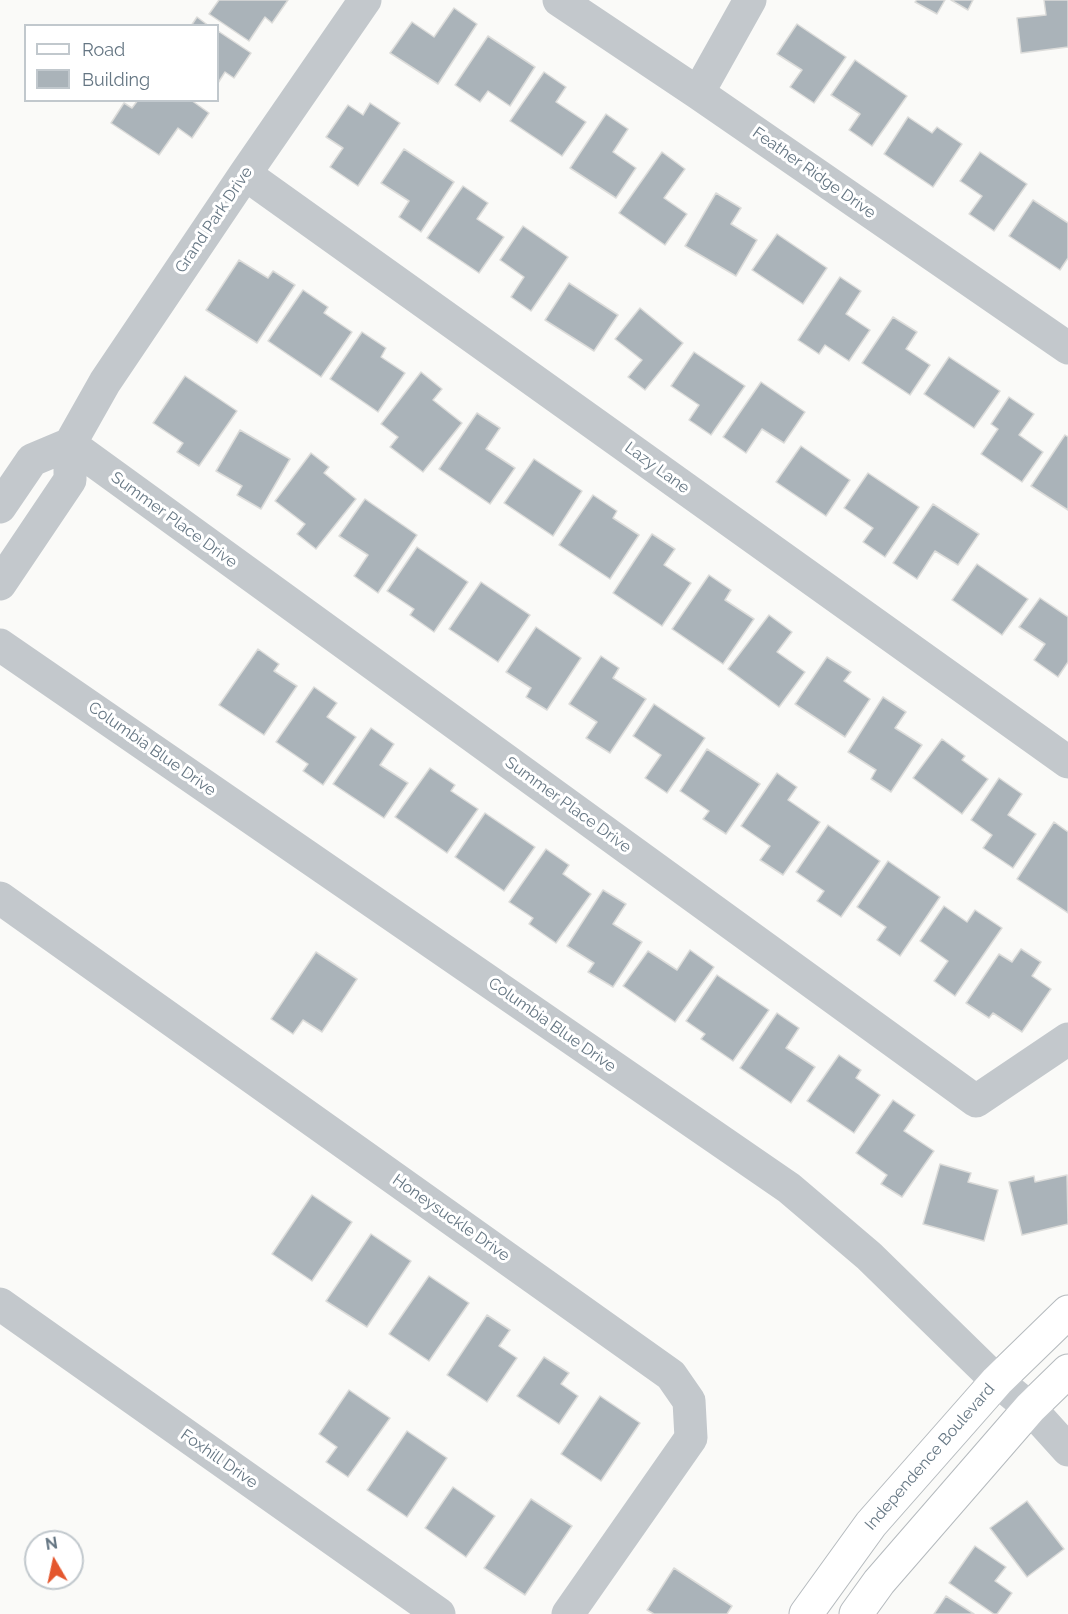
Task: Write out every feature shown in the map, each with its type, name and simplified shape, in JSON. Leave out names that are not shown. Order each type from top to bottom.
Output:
[{"type":"main road","name":"Independence Boulevard","points":[[806,1614],[871,1524],[997,1381],[1068,1312]]},
{"type":"main road","points":[[855,1614],[879,1582],[1030,1408],[1068,1371]]},
{"type":"street","name":"Grand Park Drive","points":[[0,584],[70,480],[70,444],[105,382],[365,0]]},
{"type":"street","name":"Feather Ridge Drive","points":[[559,0],[1067,345]]},
{"type":"street","points":[[698,93],[750,0]]},
{"type":"street","name":"Lazy Lane","points":[[245,174],[1068,762]]},
{"type":"street","points":[[0,507],[32,460],[70,444]]},
{"type":"street","name":"Summer Place Drive","points":[[70,444],[976,1101],[1068,1039]]},
{"type":"street","name":"Columbia Blue Drive","points":[[0,645],[789,1188],[869,1256],[997,1381],[1030,1408],[1068,1450]]},
{"type":"street","name":"Honeysuckle Drive","points":[[0,898],[671,1375],[688,1401],[691,1438],[568,1614]]},
{"type":"street","name":"Foxhill Drive","points":[[0,1304],[439,1614]]},
{"type":"building","points":[[219,0],[288,0],[272,23],[265,17],[249,41],[209,14]]},
{"type":"building","points":[[917,0],[945,0],[937,14],[915,2]]},
{"type":"building","points":[[951,0],[973,0],[968,10]]},
{"type":"building","points":[[1044,0],[1068,0],[1068,47],[1021,53],[1017,18],[1046,15]]},
{"type":"building","points":[[454,8],[477,24],[438,84],[390,53],[412,22],[434,37]]},
{"type":"building","points":[[197,17],[206,24],[192,24]]},
{"type":"building","points":[[797,24],[846,57],[814,103],[790,87],[802,70],[777,54]]},
{"type":"building","points":[[219,32],[251,53],[234,78],[225,72],[219,81]]},
{"type":"building","points":[[488,36],[535,67],[510,106],[488,91],[480,102],[455,85]]},
{"type":"building","points":[[855,60],[907,96],[872,146],[849,130],[860,114],[831,95]]},
{"type":"building","points":[[544,72],[566,87],[556,102],[586,122],[562,156],[510,121]]},
{"type":"building","points":[[136,102],[194,102],[209,113],[192,138],[178,128],[159,155],[111,123],[124,103],[132,108]]},
{"type":"building","points":[[370,103],[400,123],[358,186],[330,167],[343,148],[326,137],[348,105],[363,115]]},
{"type":"building","points":[[606,114],[628,129],[613,152],[636,168],[616,198],[570,168]]},
{"type":"building","points":[[908,117],[932,133],[937,127],[962,144],[933,187],[884,154]]},
{"type":"building","points":[[404,149],[454,182],[421,232],[399,217],[409,201],[381,183]]},
{"type":"building","points":[[662,152],[685,169],[664,198],[687,214],[665,245],[619,213]]},
{"type":"building","points":[[980,152],[1027,184],[994,231],[969,214],[982,196],[960,181]]},
{"type":"building","points":[[463,186],[488,203],[477,219],[504,237],[479,273],[427,238]]},
{"type":"building","points":[[716,193],[741,208],[731,224],[757,240],[736,276],[685,246]]},
{"type":"building","points":[[1033,200],[1068,223],[1068,258],[1060,270],[1009,236]]},
{"type":"building","points":[[523,226],[568,257],[531,311],[511,297],[524,277],[500,260]]},
{"type":"building","points":[[777,234],[827,268],[803,304],[752,270]]},
{"type":"building","points":[[239,260],[268,278],[273,271],[295,285],[257,343],[206,310]]},
{"type":"building","points":[[840,277],[861,291],[846,314],[870,330],[849,361],[825,345],[819,354],[798,340]]},
{"type":"building","points":[[569,283],[618,315],[594,351],[545,320]]},
{"type":"building","points":[[303,290],[328,307],[324,313],[352,332],[321,377],[268,341]]},
{"type":"building","points":[[640,308],[683,343],[645,390],[628,377],[642,360],[615,339]]},
{"type":"building","points":[[893,317],[917,332],[906,349],[930,365],[910,395],[862,363]]},
{"type":"building","points":[[362,332],[386,348],[381,357],[405,373],[378,412],[330,379]]},
{"type":"building","points":[[694,352],[745,386],[711,435],[689,420],[699,405],[671,386]]},
{"type":"building","points":[[949,357],[1000,391],[974,428],[924,394]]},
{"type":"building","points":[[421,372],[442,389],[433,400],[462,423],[423,472],[390,447],[398,437],[381,424]]},
{"type":"building","points":[[185,376],[237,411],[199,466],[177,452],[183,443],[153,423]]},
{"type":"building","points":[[761,382],[805,412],[784,443],[762,429],[746,453],[723,437]]},
{"type":"building","points":[[1009,397],[1034,414],[1019,435],[1043,452],[1022,482],[981,454],[998,429],[991,424]]},
{"type":"building","points":[[477,413],[500,428],[486,449],[515,468],[490,504],[439,469]]},
{"type":"building","points":[[240,430],[290,459],[261,509],[237,495],[242,486],[216,471]]},
{"type":"building","points":[[1065,435],[1068,437],[1068,510],[1031,486]]},
{"type":"building","points":[[801,446],[850,480],[826,516],[776,482]]},
{"type":"building","points":[[311,453],[329,467],[324,473],[356,499],[316,549],[297,534],[305,524],[275,501]]},
{"type":"building","points":[[534,459],[582,491],[553,536],[504,503]]},
{"type":"building","points":[[868,473],[919,507],[885,557],[863,542],[873,528],[844,508]]},
{"type":"building","points":[[593,495],[617,511],[613,518],[639,535],[610,579],[559,545]]},
{"type":"building","points":[[365,499],[417,535],[378,593],[354,576],[368,555],[339,536]]},
{"type":"building","points":[[933,504],[979,534],[958,565],[935,551],[917,579],[893,563]]},
{"type":"building","points":[[652,534],[675,549],[664,565],[691,583],[662,626],[613,593]]},
{"type":"building","points":[[417,547],[468,582],[434,632],[410,615],[414,609],[387,591]]},
{"type":"building","points":[[977,564],[1028,599],[1002,635],[952,600]]},
{"type":"building","points":[[709,575],[731,590],[725,600],[754,619],[723,664],[672,629]]},
{"type":"building","points":[[481,582],[530,615],[498,662],[449,629]]},
{"type":"building","points":[[1040,598],[1068,617],[1068,662],[1058,677],[1034,660],[1045,644],[1019,627]]},
{"type":"building","points":[[769,615],[792,632],[777,652],[805,672],[779,707],[728,669]]},
{"type":"building","points":[[536,627],[581,658],[547,710],[526,697],[531,688],[506,672]]},
{"type":"building","points":[[258,649],[279,664],[274,671],[297,686],[264,735],[219,705]]},
{"type":"building","points":[[601,656],[619,668],[613,678],[646,699],[610,753],[586,738],[597,722],[569,704]]},
{"type":"building","points":[[827,657],[851,672],[844,681],[870,699],[845,737],[795,704]]},
{"type":"building","points":[[314,687],[337,703],[327,717],[356,737],[323,785],[303,771],[308,764],[276,742]]},
{"type":"building","points":[[883,697],[906,712],[895,728],[922,745],[891,792],[871,779],[876,770],[848,752]]},
{"type":"building","points":[[654,704],[705,738],[667,793],[645,778],[661,755],[633,736]]},
{"type":"building","points":[[371,728],[394,744],[380,765],[408,783],[384,818],[333,784]]},
{"type":"building","points":[[942,739],[965,756],[962,760],[988,779],[962,814],[913,778]]},
{"type":"building","points":[[707,749],[760,784],[726,834],[703,819],[709,811],[680,791]]},
{"type":"building","points":[[430,768],[455,785],[451,791],[478,809],[447,853],[395,817]]},
{"type":"building","points":[[777,773],[797,787],[788,800],[820,822],[783,875],[760,860],[770,846],[741,826]]},
{"type":"building","points":[[999,778],[1022,794],[1008,815],[1036,834],[1013,868],[983,848],[992,835],[971,820]]},
{"type":"building","points":[[485,813],[535,847],[504,891],[455,857]]},
{"type":"building","points":[[1054,822],[1068,832],[1068,913],[1017,879]]},
{"type":"building","points":[[828,825],[880,861],[841,917],[817,901],[824,891],[796,872]]},
{"type":"building","points":[[546,849],[569,865],[563,874],[591,894],[556,943],[529,924],[533,918],[509,902]]},
{"type":"building","points":[[888,861],[940,897],[900,956],[877,940],[886,927],[857,907]]},
{"type":"building","points":[[603,890],[626,904],[613,924],[642,942],[613,987],[588,972],[594,963],[567,946]]},
{"type":"building","points":[[944,906],[967,922],[975,910],[1002,928],[955,996],[934,981],[948,961],[920,941]]},
{"type":"building","points":[[1021,949],[1041,962],[1032,976],[1051,989],[1022,1032],[993,1013],[989,1018],[966,1003],[999,954],[1012,962]]},
{"type":"building","points":[[690,950],[714,967],[675,1022],[623,986],[648,951],[677,970]]},
{"type":"building","points":[[316,952],[357,979],[322,1032],[303,1020],[293,1034],[271,1019]]},
{"type":"building","points":[[717,975],[769,1010],[733,1061],[701,1039],[705,1034],[686,1021]]},
{"type":"building","points":[[777,1013],[799,1028],[786,1048],[815,1067],[791,1103],[740,1068]]},
{"type":"building","points":[[839,1055],[861,1070],[856,1078],[880,1095],[854,1133],[807,1101]]},
{"type":"building","points":[[893,1100],[915,1115],[904,1131],[934,1151],[902,1197],[881,1184],[887,1175],[856,1153]]},
{"type":"building","points":[[940,1164],[971,1173],[968,1182],[998,1190],[984,1241],[923,1224]]},
{"type":"building","points":[[1067,1175],[1068,1224],[1022,1235],[1009,1182],[1034,1176],[1035,1182]]},
{"type":"building","points":[[312,1195],[352,1222],[312,1281],[272,1254]]},
{"type":"building","points":[[371,1234],[411,1261],[367,1327],[326,1301]]},
{"type":"building","points":[[429,1276],[469,1303],[429,1361],[389,1334]]},
{"type":"building","points":[[487,1315],[510,1330],[499,1346],[517,1358],[487,1402],[447,1375]]},
{"type":"building","points":[[544,1357],[569,1373],[561,1384],[578,1396],[559,1424],[517,1396]]},
{"type":"building","points":[[349,1390],[390,1418],[348,1477],[326,1462],[337,1447],[319,1434]]},
{"type":"building","points":[[600,1396],[640,1423],[601,1481],[561,1454]]},
{"type":"building","points":[[407,1431],[447,1458],[407,1517],[367,1490]]},
{"type":"building","points":[[453,1487],[495,1516],[466,1557],[425,1528]]},
{"type":"building","points":[[531,1499],[572,1526],[525,1595],[484,1568]]},
{"type":"building","points":[[1027,1501],[1064,1549],[1027,1577],[990,1528]]},
{"type":"building","points":[[975,1546],[1006,1567],[995,1581],[1012,1593],[997,1614],[949,1583]]},
{"type":"building","points":[[674,1568],[732,1606],[727,1614],[654,1614],[647,1610]]},
{"type":"building","points":[[946,1596],[974,1614],[934,1614]]}]
